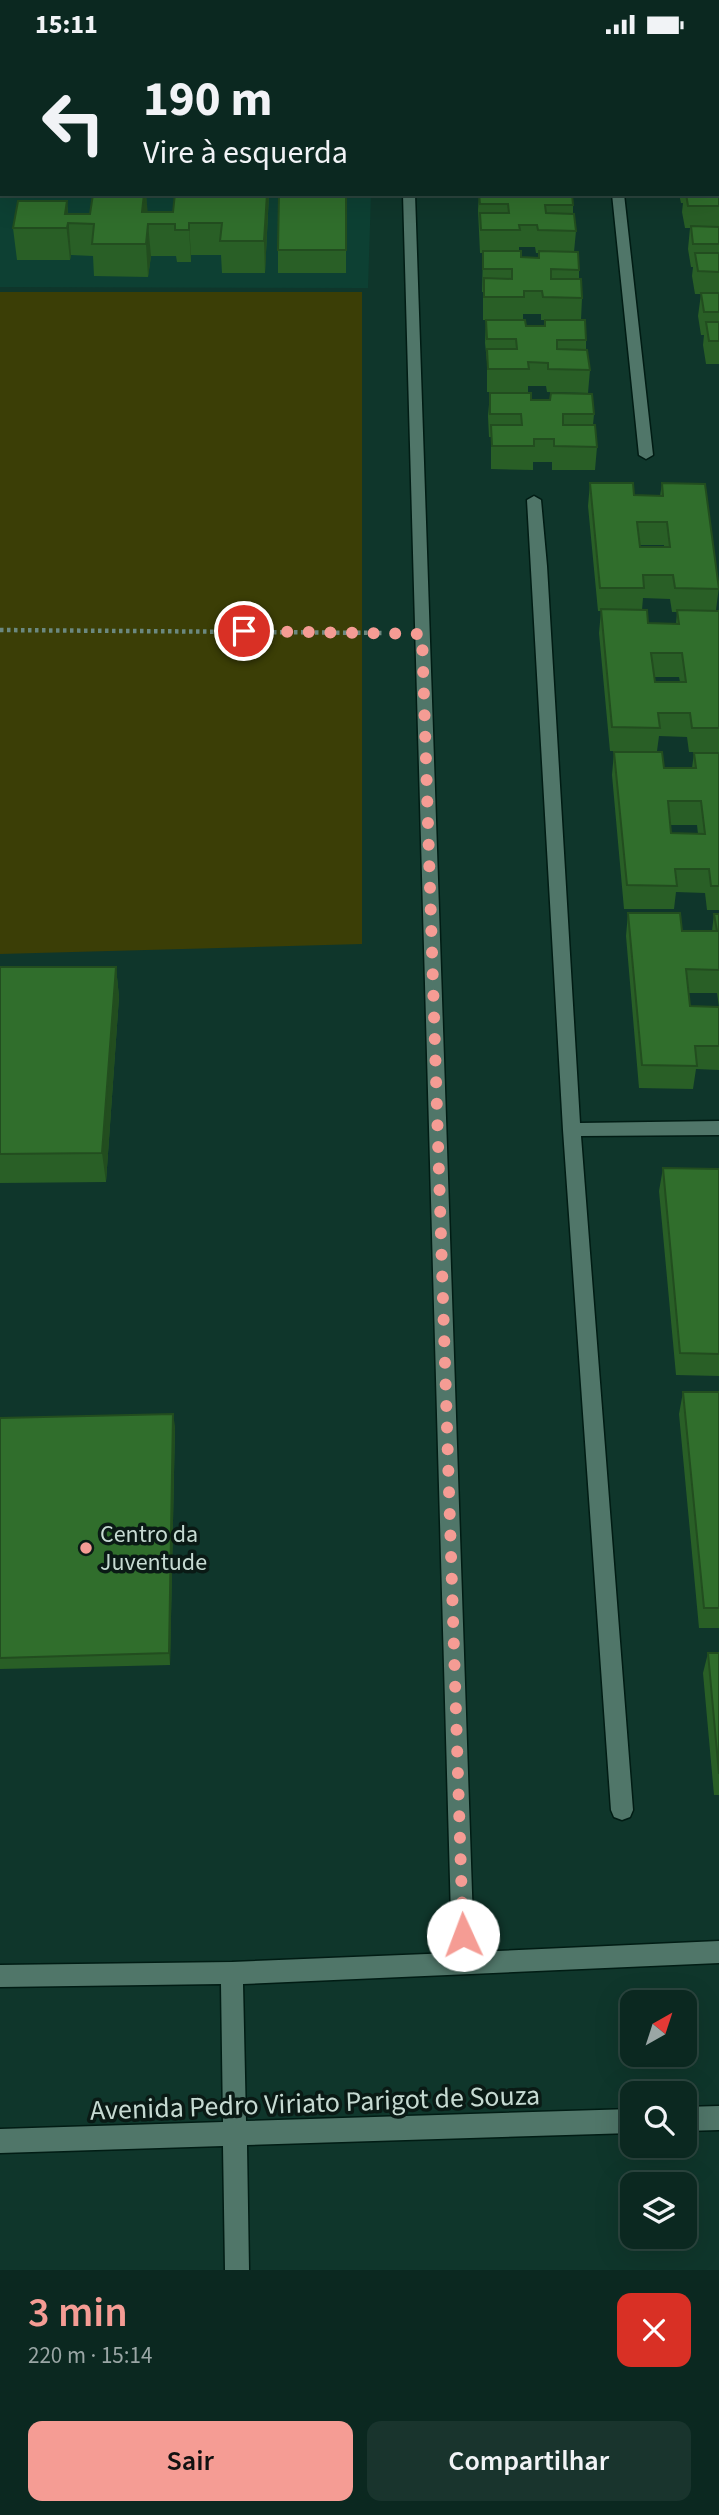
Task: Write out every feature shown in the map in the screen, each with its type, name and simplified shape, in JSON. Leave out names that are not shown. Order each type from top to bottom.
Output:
[{"type":"street","points":[[409,196],[463,1962]]},
{"type":"street","points":[[618,196],[646,455]]},
{"type":"street","points":[[534,500],[572,1130],[622,1810]]},
{"type":"street","points":[[572,1130],[719,1129]]},
{"type":"street","points":[[0,1976],[232,1973],[719,1952]]},
{"type":"street","points":[[232,1973],[237,2270]]},
{"type":"street","points":[[697,2119],[719,2118]]},
{"type":"street","name":"Avenida Pedro Viriato Parigot de Souza","points":[[0,2141],[620,2121]]},
{"type":"path","points":[[0,630],[422,634]]},
{"type":"shaded area","points":[[0,196],[371,196],[368,288],[0,287]]},
{"type":"shaded area","points":[[0,292],[362,292],[362,944],[0,954]]},
{"type":"building","points":[[93,196],[144,196],[142,212],[173,212],[175,196],[267,196],[264,241],[220,241],[222,223],[189,223],[189,230],[175,230],[175,224],[148,224],[146,244],[92,244],[94,224],[68,223],[67,228],[13,228],[18,201],[67,201],[65,214],[90,214]]},
{"type":"building","points":[[279,196],[346,196],[346,250],[278,250]]},
{"type":"building","points":[[479,196],[572,196],[573,205],[545,205],[546,213],[574,214],[576,231],[538,230],[537,225],[519,225],[520,230],[481,230],[480,213],[509,213],[508,204],[480,204]]},
{"type":"building","points":[[686,196],[719,196],[719,206],[688,206]]},
{"type":"building","points":[[691,226],[719,227],[719,244],[693,244]]},
{"type":"building","points":[[483,251],[521,251],[521,257],[539,258],[539,251],[578,252],[579,270],[551,269],[551,279],[581,279],[582,298],[543,297],[542,291],[524,291],[524,297],[484,297],[484,278],[512,279],[512,269],[483,269]]},
{"type":"building","points":[[695,253],[719,253],[719,272],[698,271]]},
{"type":"building","points":[[701,293],[719,293],[719,312],[704,312]]},
{"type":"building","points":[[486,320],[525,320],[526,326],[545,326],[545,320],[585,320],[586,340],[557,340],[557,349],[587,350],[590,370],[548,369],[548,363],[528,362],[529,369],[488,369],[487,349],[517,349],[516,339],[487,339]]},
{"type":"building","points":[[706,322],[719,322],[719,341],[709,341]]},
{"type":"building","points":[[490,393],[531,393],[531,400],[550,400],[551,393],[592,394],[594,414],[563,414],[563,425],[595,425],[597,447],[554,446],[554,439],[534,439],[534,446],[492,446],[491,425],[522,425],[521,414],[490,414]]},
{"type":"building","points":[[590,483],[633,483],[634,495],[663,496],[662,483],[705,484],[719,589],[675,588],[673,575],[643,575],[644,588],[600,588]],"holes":[[[637,522],[667,522],[670,547],[640,547]]]},
{"type":"building","points":[[601,609],[647,610],[648,623],[679,624],[677,610],[719,611],[719,728],[692,728],[690,713],[658,713],[660,728],[612,727]],"holes":[[[651,653],[682,653],[686,682],[655,682]]]},
{"type":"building","points":[[614,752],[662,752],[664,768],[696,768],[694,753],[719,753],[719,886],[711,886],[709,869],[675,869],[677,886],[627,885]],"holes":[[[668,801],[701,801],[705,834],[671,833]]]},
{"type":"building","points":[[628,913],[680,913],[682,931],[717,931],[714,914],[719,914],[719,970],[686,969],[690,1006],[719,1007],[719,1046],[695,1046],[697,1066],[642,1065]]},
{"type":"building","points":[[0,967],[116,967],[102,1153],[0,1154]]},
{"type":"building","points":[[663,1168],[719,1169],[719,1354],[680,1353]]},
{"type":"building","points":[[683,1392],[719,1392],[719,1608],[704,1608]]},
{"type":"building","name":"Centro da Juventude","points":[[173,1414],[169,1653],[0,1658],[0,1418]]},
{"type":"building","points":[[708,1653],[719,1653],[719,1774]]},
{"type":"place","name":"Centro da Juventude","points":[[86,1548]]},
{"type":"route","points":[[244,631],[422,634],[463,1935]]}]
